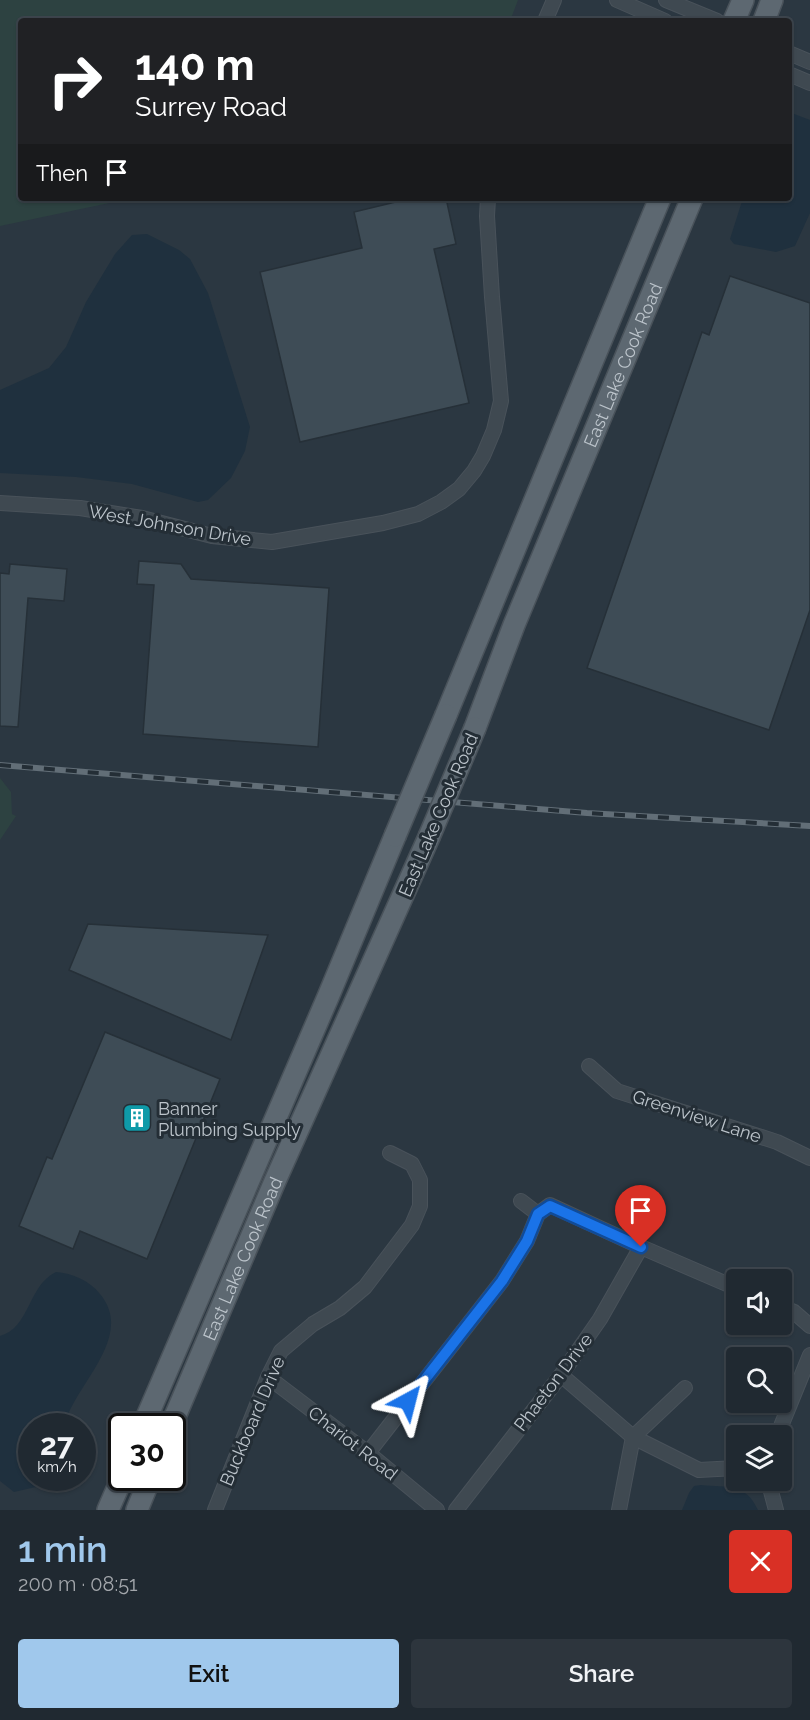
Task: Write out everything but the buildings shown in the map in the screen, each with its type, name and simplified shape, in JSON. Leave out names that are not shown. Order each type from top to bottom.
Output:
[{"type":"main road","points":[[735,18],[743,0]]},
{"type":"main road","points":[[765,18],[772,0]]},
{"type":"main road","name":"East Lake Cook Road","points":[[149,1413],[324,1008],[659,201]]},
{"type":"main road","name":"East Lake Cook Road","points":[[177,1413],[275,1181],[429,837],[691,201]]},
{"type":"main road","points":[[108,1510],[116,1491]]},
{"type":"main road","points":[[137,1510],[145,1491]]},
{"type":"street","points":[[546,18],[554,0]]},
{"type":"street","points":[[616,0],[658,18]]},
{"type":"street","points":[[666,0],[710,18]]},
{"type":"street","points":[[792,54],[810,62]]},
{"type":"street","points":[[792,75],[810,83]]},
{"type":"street","name":"West Johnson Drive","points":[[0,503],[89,510],[142,518],[212,536],[272,542],[383,524],[418,514],[441,502],[459,489],[474,471],[494,430],[501,402],[492,297],[488,201]]},
{"type":"street","name":"Greenview Lane","points":[[589,1066],[617,1091],[777,1142],[810,1158]]},
{"type":"street","name":"Buckboard Drive","points":[[215,1510],[268,1377],[281,1351],[313,1324],[340,1308],[365,1287],[412,1225],[420,1206],[420,1180],[412,1164],[390,1153]]},
{"type":"street","points":[[521,1201],[641,1247],[726,1284]]},
{"type":"street","points":[[368,1453],[502,1281],[544,1210]]},
{"type":"street","name":"Phaeton Drive","points":[[456,1510],[561,1375],[600,1319],[641,1247]]},
{"type":"street","points":[[792,1311],[810,1326]]},
{"type":"street","points":[[781,1425],[810,1355]]},
{"type":"street","points":[[561,1375],[633,1437],[699,1470],[726,1469]]},
{"type":"street","name":"Chariot Road","points":[[268,1377],[368,1453],[437,1510]]},
{"type":"street","points":[[619,1510],[633,1437],[685,1388]]},
{"type":"street","points":[[771,1491],[776,1510]]},
{"type":"green space","points":[[0,0],[518,0],[511,18],[18,18],[18,201],[119,201],[0,226]]},
{"type":"green space","points":[[0,778],[11,792],[12,814],[16,816],[0,840]]},
{"type":"water","points":[[792,113],[810,120],[810,213],[795,246],[776,252],[734,244],[730,239],[742,201],[792,201]]},
{"type":"water","points":[[147,234],[179,250],[190,259],[208,293],[250,427],[245,451],[231,478],[208,500],[198,502],[132,484],[76,477],[0,473],[0,390],[49,368],[66,347],[86,302],[115,254],[132,235]]},
{"type":"water","points":[[56,1272],[80,1278],[91,1285],[100,1294],[109,1310],[111,1327],[107,1344],[99,1361],[69,1413],[18,1413],[18,1491],[14,1492],[0,1481],[0,1336],[10,1331],[24,1316],[40,1286]]},
{"type":"water","points":[[694,1486],[726,1487],[726,1491],[741,1491],[753,1501],[758,1510],[682,1510]]},
{"type":"railway","points":[[0,765],[587,813],[810,826]]},
{"type":"place","name":"Banner Plumbing Supply","points":[[137,1118]]},
{"type":"route","points":[[408,1401],[502,1281],[527,1241],[538,1214],[550,1206],[641,1247]]}]
